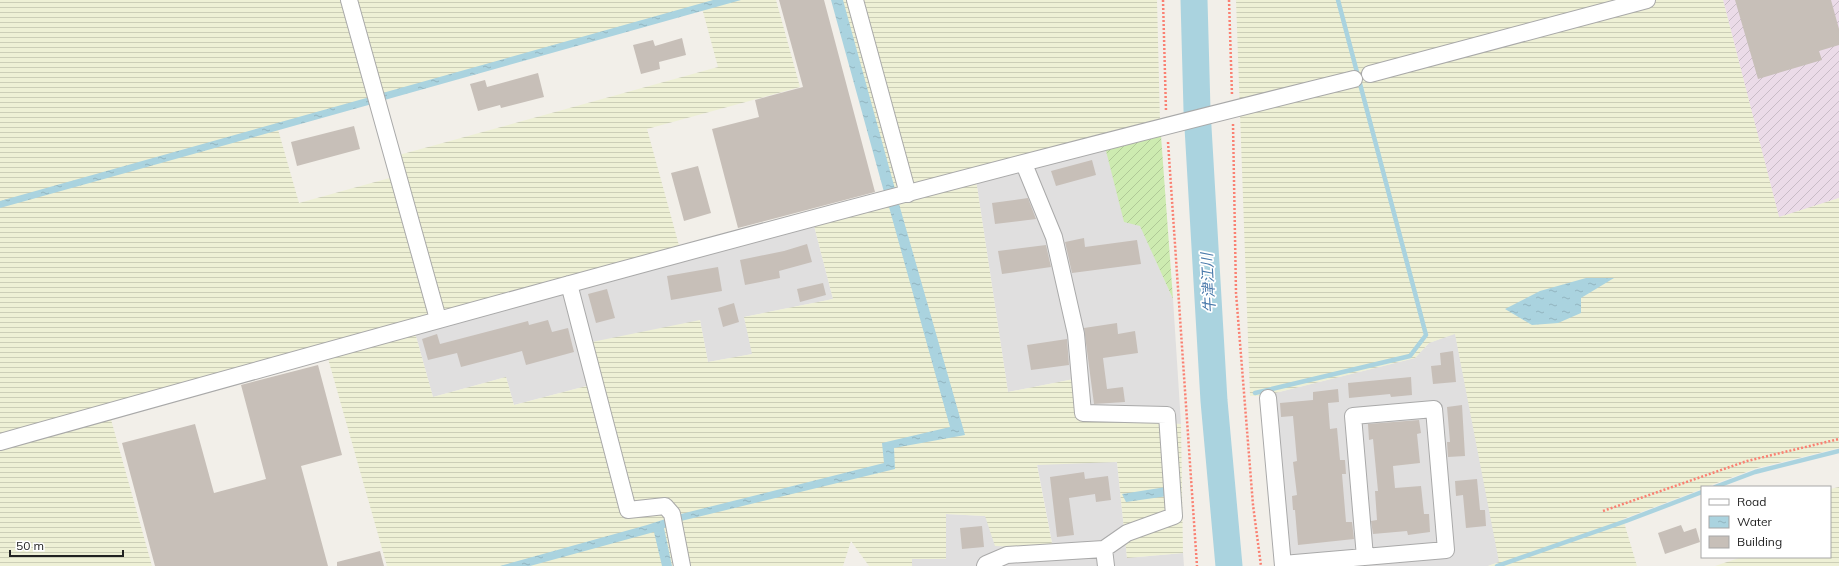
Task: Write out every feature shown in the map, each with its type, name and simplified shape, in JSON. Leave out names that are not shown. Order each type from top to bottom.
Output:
[{"type":"street","points":[[349,0],[438,320]]},
{"type":"street","points":[[855,0],[908,194]]},
{"type":"street","points":[[1370,74],[1647,0]]},
{"type":"street","points":[[0,442],[569,284],[1167,126],[1354,79]]},
{"type":"street","points":[[985,566],[986,564],[1007,555],[1104,549],[1127,533],[1174,516],[1167,415],[1082,413],[1076,334],[1054,237],[1024,164]]},
{"type":"street","points":[[569,284],[628,510],[665,506],[672,514],[682,566]]},
{"type":"street","points":[[1268,398],[1283,565],[1365,557],[1415,559],[1446,550],[1434,409],[1353,416],[1365,557]]},
{"type":"street","points":[[1104,549],[1106,566]]},
{"type":"path","points":[[1163,0],[1167,126],[1197,566]]},
{"type":"path","points":[[1229,0],[1233,109],[1236,293],[1253,505],[1261,566]]},
{"type":"path","points":[[1604,510],[1747,460],[1839,439]]},
{"type":"shaded area","points":[[1723,0],[1839,0],[1839,198],[1779,218]]},
{"type":"shaded area","points":[[1103,139],[1173,299],[1181,424],[1081,420],[1074,379],[1008,392],[975,173]]},
{"type":"shaded area","points":[[811,214],[833,299],[744,317],[753,354],[708,362],[700,320],[598,383],[514,405],[506,377],[433,397],[412,322]]},
{"type":"shaded area","points":[[1455,333],[1500,562],[1488,566],[1278,566],[1263,396],[1415,358],[1429,343]]},
{"type":"shaded area","points":[[1117,462],[1127,558],[1183,553],[1184,566],[912,566],[912,559],[946,559],[945,514],[985,516],[1053,548],[1037,464]]},
{"type":"green space","points":[[0,0],[776,0],[800,87],[647,129],[680,249],[412,322],[433,397],[506,377],[514,405],[598,383],[587,343],[700,320],[708,362],[752,354],[744,317],[833,299],[811,214],[890,193],[839,0],[1157,0],[1160,122],[975,173],[1008,392],[1074,379],[1081,420],[1181,424],[1183,553],[1127,558],[1117,462],[1037,465],[1053,549],[995,546],[985,516],[946,514],[946,559],[912,559],[912,566],[869,566],[851,541],[843,566],[387,566],[327,355],[110,416],[152,566],[0,566]],"holes":[[[702,8],[718,67],[399,155],[404,174],[299,203],[277,126]]]},
{"type":"green space","points":[[1236,0],[1723,0],[1779,217],[1839,198],[1839,448],[1757,468],[1709,486],[1701,486],[1701,489],[1623,519],[1637,566],[1488,566],[1499,562],[1455,334],[1429,343],[1415,358],[1263,396],[1250,396]]},
{"type":"green space","points":[[1160,122],[1173,299],[1140,226],[1124,222],[1103,139]]},
{"type":"green space","points":[[1839,487],[1839,566],[1715,566],[1739,558],[1831,558],[1831,489]]},
{"type":"water","points":[[713,0],[741,0],[381,101],[379,94]]},
{"type":"water","points":[[831,0],[843,0],[895,189],[884,192]]},
{"type":"water","points":[[370,97],[372,104],[0,208],[0,201]]},
{"type":"water","points":[[899,204],[965,435],[894,448],[895,469],[681,521],[664,528],[672,566],[662,566],[654,532],[530,566],[500,566],[681,514],[884,463],[882,443],[950,427],[889,207]]},
{"type":"water","points":[[1586,278],[1614,278],[1581,298],[1581,313],[1558,323],[1532,325],[1505,309],[1540,291]]},
{"type":"water","points":[[1166,487],[1168,496],[1126,502],[1122,494]]},
{"type":"building","points":[[779,0],[824,0],[875,192],[738,228],[712,129],[759,117],[755,100],[803,87]]},
{"type":"building","points":[[1735,0],[1831,0],[1839,29],[1839,45],[1819,51],[1822,60],[1758,79]]},
{"type":"building","points":[[682,38],[686,55],[659,62],[660,69],[641,74],[633,45],[653,40],[655,46]]},
{"type":"building","points":[[538,73],[544,97],[501,108],[500,105],[478,111],[470,84],[485,80],[487,87]]},
{"type":"building","points":[[354,126],[360,149],[297,166],[291,142]]},
{"type":"building","points":[[1092,160],[1096,175],[1056,186],[1051,171]]},
{"type":"building","points":[[698,166],[711,213],[684,221],[671,173]]},
{"type":"building","points":[[1028,198],[1036,219],[995,224],[992,203]]},
{"type":"building","points":[[1084,238],[1085,247],[1137,240],[1141,264],[1072,273],[1065,242]]},
{"type":"building","points":[[807,244],[812,262],[779,271],[780,278],[745,285],[740,260],[784,251]]},
{"type":"building","points":[[1046,245],[1051,267],[1002,274],[998,251]]},
{"type":"building","points":[[718,267],[722,291],[671,300],[667,276]]},
{"type":"building","points":[[823,283],[826,295],[800,302],[797,289]]},
{"type":"building","points":[[607,289],[615,318],[596,323],[588,294]]},
{"type":"building","points":[[734,303],[739,322],[723,327],[718,308]]},
{"type":"building","points":[[548,320],[552,332],[568,328],[574,352],[526,365],[522,351],[461,367],[457,353],[428,360],[422,339],[437,334],[440,344],[528,321],[529,325]]},
{"type":"building","points":[[1117,323],[1118,334],[1135,331],[1138,353],[1103,358],[1107,389],[1123,387],[1125,402],[1094,404],[1084,328]]},
{"type":"building","points":[[1067,339],[1069,365],[1031,370],[1027,345]]},
{"type":"building","points":[[1453,351],[1456,382],[1433,384],[1431,366],[1441,365],[1440,353]]},
{"type":"building","points":[[318,365],[342,455],[301,466],[328,566],[155,566],[122,443],[195,424],[214,493],[266,479],[241,385]]},
{"type":"building","points":[[1411,377],[1412,395],[1391,397],[1390,394],[1349,398],[1348,383]]},
{"type":"building","points":[[1338,389],[1339,402],[1328,403],[1330,429],[1337,428],[1340,460],[1345,460],[1346,474],[1342,474],[1346,522],[1352,522],[1354,539],[1298,545],[1295,510],[1293,510],[1292,496],[1297,495],[1293,462],[1297,461],[1293,416],[1281,417],[1280,403],[1313,400],[1313,392]]},
{"type":"building","points":[[1462,405],[1465,456],[1448,457],[1447,442],[1450,442],[1447,407]]},
{"type":"building","points":[[1419,420],[1421,433],[1417,434],[1420,463],[1393,466],[1395,488],[1421,486],[1424,514],[1429,514],[1430,532],[1408,535],[1407,531],[1373,534],[1371,521],[1377,520],[1375,491],[1378,491],[1373,439],[1369,440],[1368,424]]},
{"type":"building","points":[[1084,472],[1085,479],[1108,476],[1111,500],[1096,502],[1095,494],[1069,498],[1074,535],[1057,537],[1050,477]]},
{"type":"building","points":[[1477,479],[1480,510],[1485,510],[1486,526],[1466,528],[1463,495],[1456,496],[1455,481]]},
{"type":"building","points":[[1681,525],[1684,532],[1696,528],[1700,542],[1665,554],[1658,533]]},
{"type":"building","points":[[982,526],[984,547],[962,549],[960,528]]},
{"type":"building","points":[[380,551],[384,566],[337,566],[337,562]]},
{"type":"waterway","name":"牛津江川","points":[[1194,0],[1197,110],[1214,401],[1229,566]]},
{"type":"waterway","points":[[1255,393],[1410,356],[1426,335],[1338,0]]},
{"type":"waterway","points":[[1718,486],[1755,472],[1839,451]]},
{"type":"waterway","points":[[1497,566],[1626,521],[1701,492]]}]
